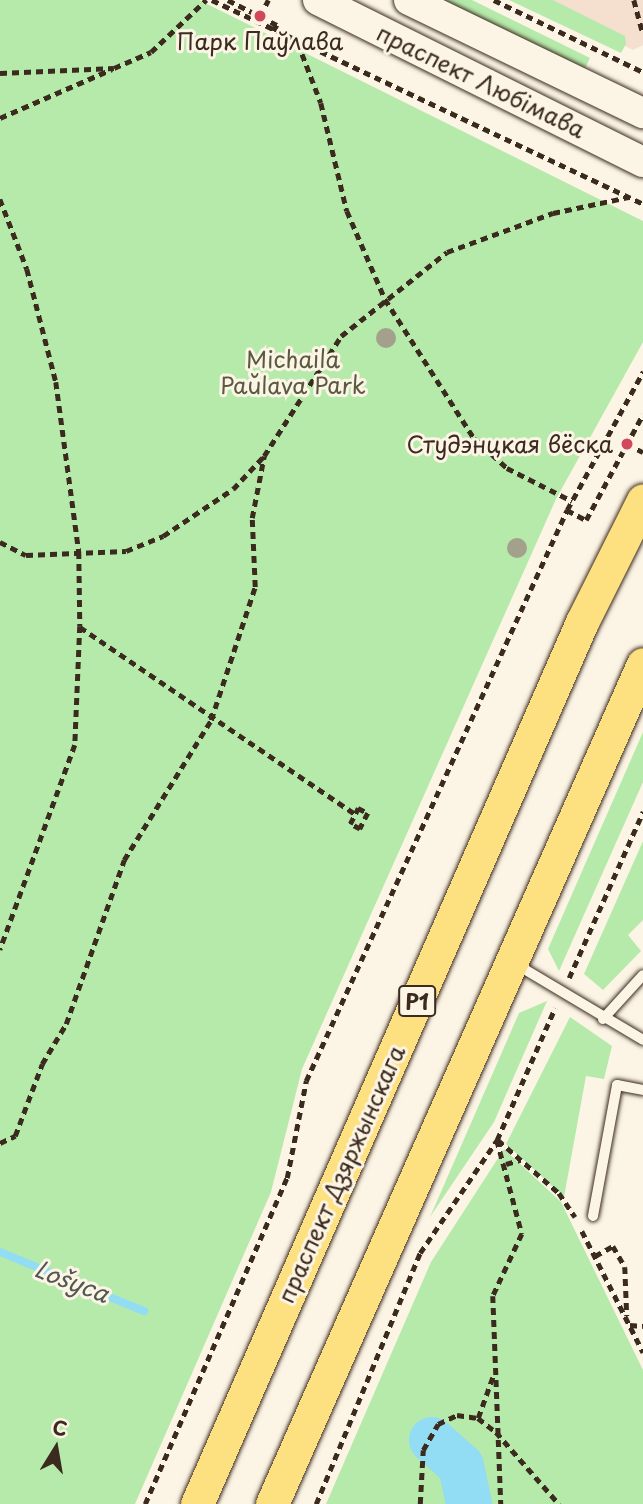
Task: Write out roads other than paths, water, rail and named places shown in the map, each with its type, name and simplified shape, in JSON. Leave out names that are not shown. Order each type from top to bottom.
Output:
[{"type":"main road","name":"праспект Любімава","points":[[318,0],[643,162]]},
{"type":"main road","name":"праспект Любімава","points":[[409,0],[643,113]]},
{"type":"main road","name":"праспект Дзяржынскага","points":[[197,1504],[582,622],[643,500]]},
{"type":"main road","points":[[272,1504],[643,664]]},
{"type":"lane","points":[[512,961],[563,991],[603,1019],[643,1040]]},
{"type":"lane","points":[[603,1019],[643,975]]},
{"type":"lane","points":[[593,1216],[617,1085],[643,1090]]},
{"type":"waterway","name":"Lošyca","points":[[0,1252],[144,1311]]},
{"type":"waterway","name":"Lošyca","points":[[432,1440],[461,1466],[469,1504]]},
{"type":"place","name":"Парк Паўлава","points":[[260,16]]},
{"type":"place","name":"Студэнцкая вёска","points":[[627,444]]},
{"type":"park label","name":"Michaila Paŭlava Park","points":[[293,372]]}]
